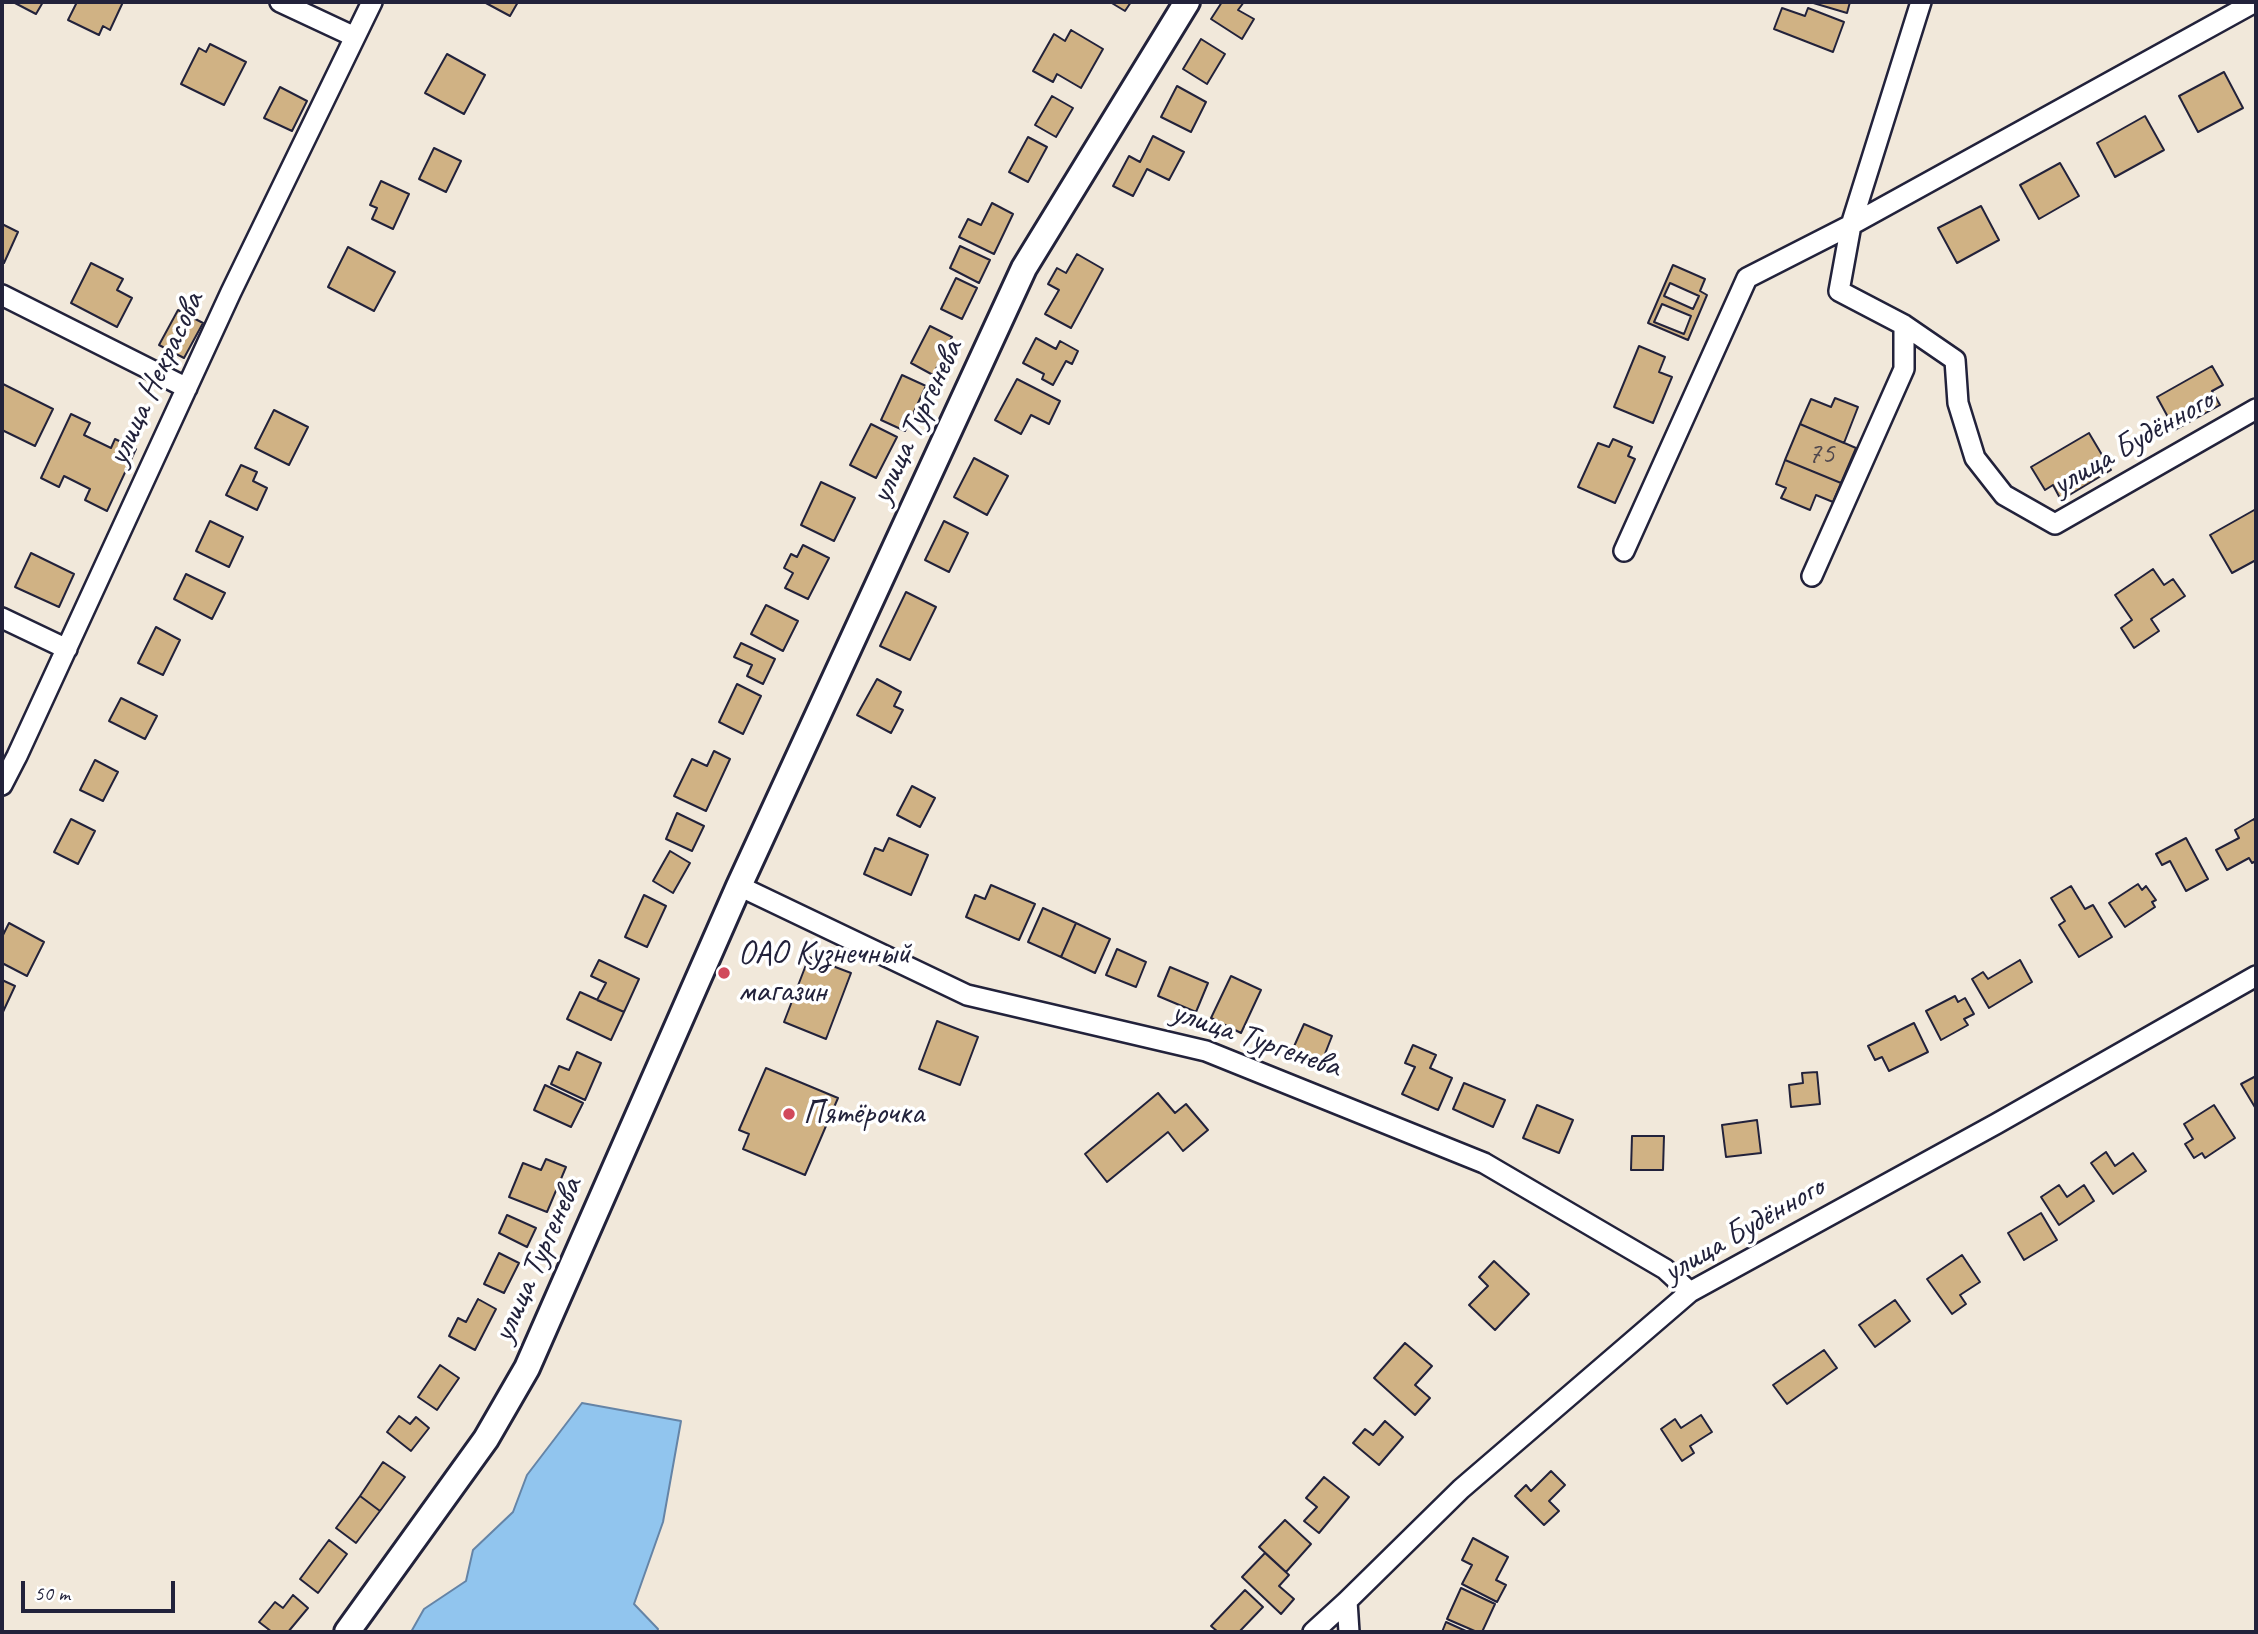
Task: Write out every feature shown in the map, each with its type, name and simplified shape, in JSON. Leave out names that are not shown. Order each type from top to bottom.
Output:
[{"type":"street","points":[[280,2],[355,37]]},
{"type":"street","name":"улица Некрасова","points":[[2,785],[18,756],[187,388],[372,2]]},
{"type":"street","name":"улица Тургенева","points":[[347,1632],[486,1438],[527,1368],[740,886],[1024,268],[1187,2]]},
{"type":"street","name":"улица Будённого","points":[[1922,2],[1851,225],[1839,291],[1904,325],[1955,360],[1958,403],[1975,458],[2004,495],[2055,524],[2256,409]]},
{"type":"street","points":[[1624,551],[1747,278],[1851,225],[2255,2]]},
{"type":"street","points":[[2,295],[187,388]]},
{"type":"street","points":[[1812,576],[1904,369],[1904,325]]},
{"type":"street","points":[[2,618],[66,649]]},
{"type":"street","name":"улица Тургенева","points":[[740,886],[967,996],[1206,1051],[1484,1163],[1665,1269],[1690,1292]]},
{"type":"street","name":"улица Будённого","points":[[1313,1632],[1461,1489],[1690,1292],[1996,1124],[2256,976]]},
{"type":"street","points":[[1347,1601],[1349,1632]]},
{"type":"water","points":[[582,1403],[681,1421],[663,1522],[634,1604],[658,1629],[657,1632],[411,1632],[424,1609],[466,1581],[473,1550],[513,1512],[527,1475]]},
{"type":"building","points":[[13,2],[43,2],[36,14]]},
{"type":"building","points":[[77,2],[123,2],[110,30],[103,26],[99,35],[68,20]]},
{"type":"building","points":[[484,2],[518,2],[510,16]]},
{"type":"building","points":[[1110,2],[1131,2],[1125,11]]},
{"type":"building","points":[[1222,2],[1244,2],[1238,10],[1254,19],[1242,39],[1211,19]]},
{"type":"building","points":[[1810,2],[1850,2],[1847,13]]},
{"type":"building","points":[[1782,8],[1805,16],[1808,8],[1844,22],[1833,52],[1774,29]]},
{"type":"building","points":[[1071,30],[1103,49],[1081,88],[1057,74],[1053,82],[1033,71],[1054,34],[1065,41]]},
{"type":"building","points":[[1201,39],[1225,54],[1207,84],[1183,69]]},
{"type":"building","points":[[210,44],[246,62],[224,105],[181,84],[199,48],[206,52]]},
{"type":"building","points":[[447,54],[485,75],[464,114],[425,93]]},
{"type":"building","points":[[2224,72],[2243,108],[2198,132],[2179,96]]},
{"type":"building","points":[[1177,86],[1206,102],[1191,132],[1161,117]]},
{"type":"building","points":[[280,87],[307,101],[292,131],[264,118]]},
{"type":"building","points":[[1052,96],[1073,108],[1056,137],[1035,125]]},
{"type":"building","points":[[2145,116],[2164,150],[2115,177],[2097,143]]},
{"type":"building","points":[[1153,136],[1184,152],[1169,180],[1147,169],[1133,196],[1113,186],[1129,156],[1140,162]]},
{"type":"building","points":[[1028,137],[1047,147],[1028,182],[1009,172]]},
{"type":"building","points":[[434,148],[461,161],[446,192],[419,179]]},
{"type":"building","points":[[2060,163],[2079,196],[2039,219],[2020,185]]},
{"type":"building","points":[[381,181],[409,194],[393,229],[372,219],[377,208],[370,205]]},
{"type":"building","points":[[992,203],[1013,214],[994,254],[959,237],[968,219],[981,225]]},
{"type":"building","points":[[1981,206],[1999,240],[1957,263],[1938,228]]},
{"type":"building","points":[[2,224],[18,232],[4,263],[2,262]]},
{"type":"building","points":[[960,246],[990,260],[979,283],[950,268]]},
{"type":"building","points":[[348,247],[395,272],[374,311],[328,287]]},
{"type":"building","points":[[1077,254],[1103,269],[1071,328],[1045,314],[1059,290],[1048,284],[1057,268],[1066,273]]},
{"type":"building","points":[[91,263],[123,279],[117,290],[132,298],[117,327],[71,303]]},
{"type":"building","points":[[1673,265],[1705,279],[1700,291],[1707,295],[1688,340],[1648,323]]},
{"type":"building","points":[[956,278],[977,288],[962,319],[941,309]]},
{"type":"building","points":[[1670,283],[1699,296],[1693,309],[1664,296]]},
{"type":"building","points":[[1662,304],[1691,316],[1684,334],[1654,322]]},
{"type":"building","points":[[178,310],[203,323],[184,358],[159,345]]},
{"type":"building","points":[[930,326],[952,337],[933,375],[911,363]]},
{"type":"building","points":[[1036,338],[1056,349],[1060,341],[1078,351],[1072,364],[1066,361],[1053,385],[1042,379],[1044,374],[1023,363]]},
{"type":"building","points":[[1639,346],[1665,357],[1659,372],[1672,377],[1653,423],[1614,407]]},
{"type":"building","points":[[2212,366],[2223,385],[2212,391],[2220,405],[2175,430],[2157,397]]},
{"type":"building","points":[[902,375],[926,386],[905,431],[881,420]]},
{"type":"building","points":[[1017,379],[1060,401],[1049,424],[1031,415],[1021,434],[995,420]]},
{"type":"building","points":[[3,384],[53,409],[35,446],[2,430]]},
{"type":"building","points":[[1835,398],[1858,407],[1844,443],[1800,424],[1811,399],[1831,407]]},
{"type":"building","points":[[274,410],[308,427],[289,465],[255,448]]},
{"type":"building","points":[[71,414],[90,423],[84,435],[111,448],[115,439],[136,449],[107,511],[85,500],[90,489],[64,476],[59,487],[41,478]]},
{"type":"building","points":[[871,424],[897,437],[876,478],[850,465]]},
{"type":"building","points":[[1800,424],[1856,448],[1841,483],[1785,460]]},
{"type":"building","points":[[2089,433],[2111,470],[2061,500],[2053,485],[2045,490],[2031,467]]},
{"type":"building","points":[[1613,439],[1632,447],[1628,456],[1635,459],[1615,503],[1578,487],[1598,443],[1609,447]]},
{"type":"building","points":[[974,458],[1008,476],[987,515],[954,497]]},
{"type":"building","points":[[1785,460],[1841,483],[1833,502],[1816,495],[1810,510],[1781,498],[1786,488],[1776,484]]},
{"type":"building","points":[[241,465],[257,472],[253,481],[267,488],[257,510],[226,495]]},
{"type":"building","points":[[821,482],[855,498],[834,541],[801,525]]},
{"type":"building","points":[[2256,509],[2256,560],[2232,573],[2210,535]]},
{"type":"building","points":[[210,521],[243,537],[229,567],[196,551]]},
{"type":"building","points":[[944,521],[968,533],[949,572],[925,560]]},
{"type":"building","points":[[803,545],[829,558],[808,599],[785,588],[793,573],[784,568],[791,554],[797,557]]},
{"type":"building","points":[[31,553],[74,574],[59,607],[15,587]]},
{"type":"building","points":[[2153,569],[2164,585],[2173,579],[2185,596],[2151,619],[2159,631],[2134,648],[2121,628],[2132,620],[2115,595]]},
{"type":"building","points":[[186,574],[225,593],[212,619],[174,599]]},
{"type":"building","points":[[906,592],[936,607],[910,660],[880,646]]},
{"type":"building","points":[[766,605],[798,621],[783,651],[751,634]]},
{"type":"building","points":[[156,627],[180,640],[163,675],[138,663]]},
{"type":"building","points":[[741,643],[775,659],[763,684],[747,676],[752,665],[734,657]]},
{"type":"building","points":[[877,679],[901,692],[894,706],[903,710],[891,733],[857,715]]},
{"type":"building","points":[[737,684],[761,696],[743,734],[719,722]]},
{"type":"building","points":[[121,698],[157,716],[145,739],[109,721]]},
{"type":"building","points":[[714,751],[730,759],[706,811],[674,796],[692,759],[707,766]]},
{"type":"building","points":[[95,760],[118,772],[103,801],[80,790]]},
{"type":"building","points":[[912,786],[935,798],[920,827],[897,815]]},
{"type":"building","points":[[677,813],[704,826],[692,851],[666,839]]},
{"type":"building","points":[[71,819],[95,831],[78,864],[54,852]]},
{"type":"building","points":[[2254,819],[2256,861],[2252,863],[2249,858],[2227,870],[2216,850],[2239,838],[2235,830]]},
{"type":"building","points":[[889,838],[928,855],[911,895],[864,874],[875,848],[883,851]]},
{"type":"building","points":[[2186,838],[2208,879],[2186,891],[2170,861],[2162,865],[2156,854]]},
{"type":"building","points":[[670,851],[690,863],[673,893],[653,881]]},
{"type":"building","points":[[2138,884],[2142,890],[2146,886],[2156,900],[2152,902],[2155,907],[2125,927],[2109,903]]},
{"type":"building","points":[[991,885],[1035,904],[1019,940],[966,917],[975,895],[985,899]]},
{"type":"building","points":[[2071,886],[2085,909],[2093,905],[2112,937],[2079,957],[2059,925],[2065,921],[2051,898]]},
{"type":"building","points":[[644,895],[666,906],[647,947],[625,937]]},
{"type":"building","points":[[1043,908],[1076,923],[1061,957],[1028,942]]},
{"type":"building","points":[[9,923],[44,942],[27,976],[2,963],[2,937]]},
{"type":"building","points":[[1076,923],[1110,939],[1095,973],[1061,957]]},
{"type":"building","points":[[1117,949],[1146,962],[1136,987],[1106,975]]},
{"type":"building","points":[[809,957],[851,973],[826,1039],[784,1022]]},
{"type":"building","points":[[599,960],[639,979],[624,1012],[597,1000],[606,983],[591,976]]},
{"type":"building","points":[[2020,960],[2032,982],[1989,1008],[1972,979],[1983,972],[1988,979]]},
{"type":"building","points":[[1170,967],[1208,983],[1196,1012],[1158,996]]},
{"type":"building","points":[[1231,976],[1261,990],[1241,1033],[1211,1018]]},
{"type":"building","points":[[2,980],[15,986],[2,1014]]},
{"type":"building","points":[[580,992],[624,1012],[611,1040],[567,1019]]},
{"type":"building","points":[[1955,996],[1958,1002],[1965,998],[1974,1014],[1964,1019],[1968,1025],[1941,1040],[1926,1011]]},
{"type":"building","points":[[937,1021],[978,1037],[960,1085],[919,1069]]},
{"type":"building","points":[[1914,1023],[1928,1052],[1889,1071],[1882,1057],[1875,1060],[1868,1046]]},
{"type":"building","points":[[1304,1024],[1332,1036],[1321,1064],[1292,1051]]},
{"type":"building","points":[[1413,1045],[1436,1055],[1430,1068],[1452,1078],[1438,1110],[1402,1094],[1415,1067],[1405,1063]]},
{"type":"building","points":[[577,1052],[601,1063],[585,1100],[551,1084],[559,1066],[569,1070]]},
{"type":"building","name":"Пятёрочка","points":[[766,1068],[838,1098],[805,1175],[743,1149],[749,1134],[739,1130]]},
{"type":"building","points":[[1817,1072],[1820,1104],[1791,1107],[1789,1085],[1803,1083],[1802,1073]]},
{"type":"building","points":[[2256,1076],[2256,1109],[2241,1084]]},
{"type":"building","points":[[1464,1083],[1505,1100],[1493,1127],[1453,1109]]},
{"type":"building","points":[[545,1085],[583,1103],[571,1127],[534,1110]]},
{"type":"building","points":[[1158,1093],[1175,1113],[1186,1104],[1208,1130],[1183,1151],[1168,1132],[1107,1182],[1085,1154]]},
{"type":"building","points":[[1537,1105],[1573,1120],[1559,1153],[1523,1138]]},
{"type":"building","points":[[2214,1105],[2235,1138],[2205,1158],[2202,1153],[2194,1158],[2185,1144],[2193,1139],[2184,1124]]},
{"type":"building","points":[[1757,1120],[1761,1153],[1726,1157],[1722,1125]]},
{"type":"building","points":[[1632,1136],[1664,1136],[1663,1170],[1631,1170]]},
{"type":"building","points":[[2106,1152],[2115,1166],[2133,1153],[2146,1171],[2113,1194],[2091,1163]]},
{"type":"building","points":[[546,1159],[566,1167],[547,1212],[509,1197],[523,1163],[541,1170]]},
{"type":"building","points":[[2059,1185],[2067,1197],[2084,1185],[2094,1201],[2059,1225],[2041,1197]]},
{"type":"building","points":[[2041,1213],[2057,1240],[2024,1260],[2008,1233]]},
{"type":"building","points":[[507,1215],[536,1228],[527,1247],[499,1233]]},
{"type":"building","points":[[499,1253],[519,1263],[504,1293],[484,1284]]},
{"type":"building","points":[[1962,1255],[1980,1282],[1960,1295],[1966,1304],[1952,1314],[1927,1279]]},
{"type":"building","points":[[1494,1261],[1529,1294],[1495,1330],[1469,1305],[1488,1286],[1479,1277]]},
{"type":"building","points":[[478,1299],[496,1309],[475,1350],[449,1336],[458,1318],[466,1322]]},
{"type":"building","points":[[1895,1300],[1910,1321],[1875,1347],[1859,1325]]},
{"type":"building","points":[[1405,1343],[1432,1366],[1415,1385],[1430,1398],[1415,1415],[1374,1378]]},
{"type":"building","points":[[1824,1350],[1837,1368],[1787,1404],[1773,1385]]},
{"type":"building","points":[[440,1365],[459,1378],[437,1410],[418,1397]]},
{"type":"building","points":[[1701,1415],[1712,1432],[1690,1446],[1694,1453],[1682,1461],[1661,1429],[1675,1419],[1681,1428]]},
{"type":"building","points":[[399,1416],[410,1424],[416,1417],[429,1428],[411,1451],[387,1432]]},
{"type":"building","points":[[1385,1421],[1403,1437],[1379,1465],[1353,1443],[1365,1429],[1373,1435]]},
{"type":"building","points":[[383,1462],[405,1477],[380,1511],[360,1496]]},
{"type":"building","points":[[1551,1471],[1565,1485],[1549,1501],[1559,1511],[1544,1525],[1515,1496],[1526,1485],[1531,1491]]},
{"type":"building","points":[[1324,1477],[1349,1497],[1319,1533],[1304,1521],[1317,1507],[1306,1498]]},
{"type":"building","points":[[360,1496],[380,1511],[356,1543],[336,1528]]},
{"type":"building","points":[[1285,1520],[1311,1544],[1286,1572],[1259,1547]]},
{"type":"building","points":[[1473,1538],[1508,1557],[1496,1580],[1506,1585],[1497,1602],[1462,1584],[1472,1565],[1462,1560]]},
{"type":"building","points":[[329,1540],[347,1554],[318,1593],[300,1579]]},
{"type":"building","points":[[1265,1553],[1289,1575],[1279,1586],[1294,1599],[1281,1614],[1242,1577]]},
{"type":"building","points":[[1461,1588],[1495,1604],[1482,1632],[1447,1619]]},
{"type":"building","points":[[1245,1590],[1263,1607],[1239,1632],[1218,1632],[1211,1626]]},
{"type":"building","points":[[293,1595],[308,1608],[288,1632],[272,1632],[259,1622],[275,1602],[283,1608]]},
{"type":"building","points":[[1446,1622],[1468,1632],[1442,1632]]},
{"type":"place","name":"ОАО Кузнечный магазин","points":[[724,973]]},
{"type":"place","name":"Пятёрочка","points":[[789,1114]]}]
